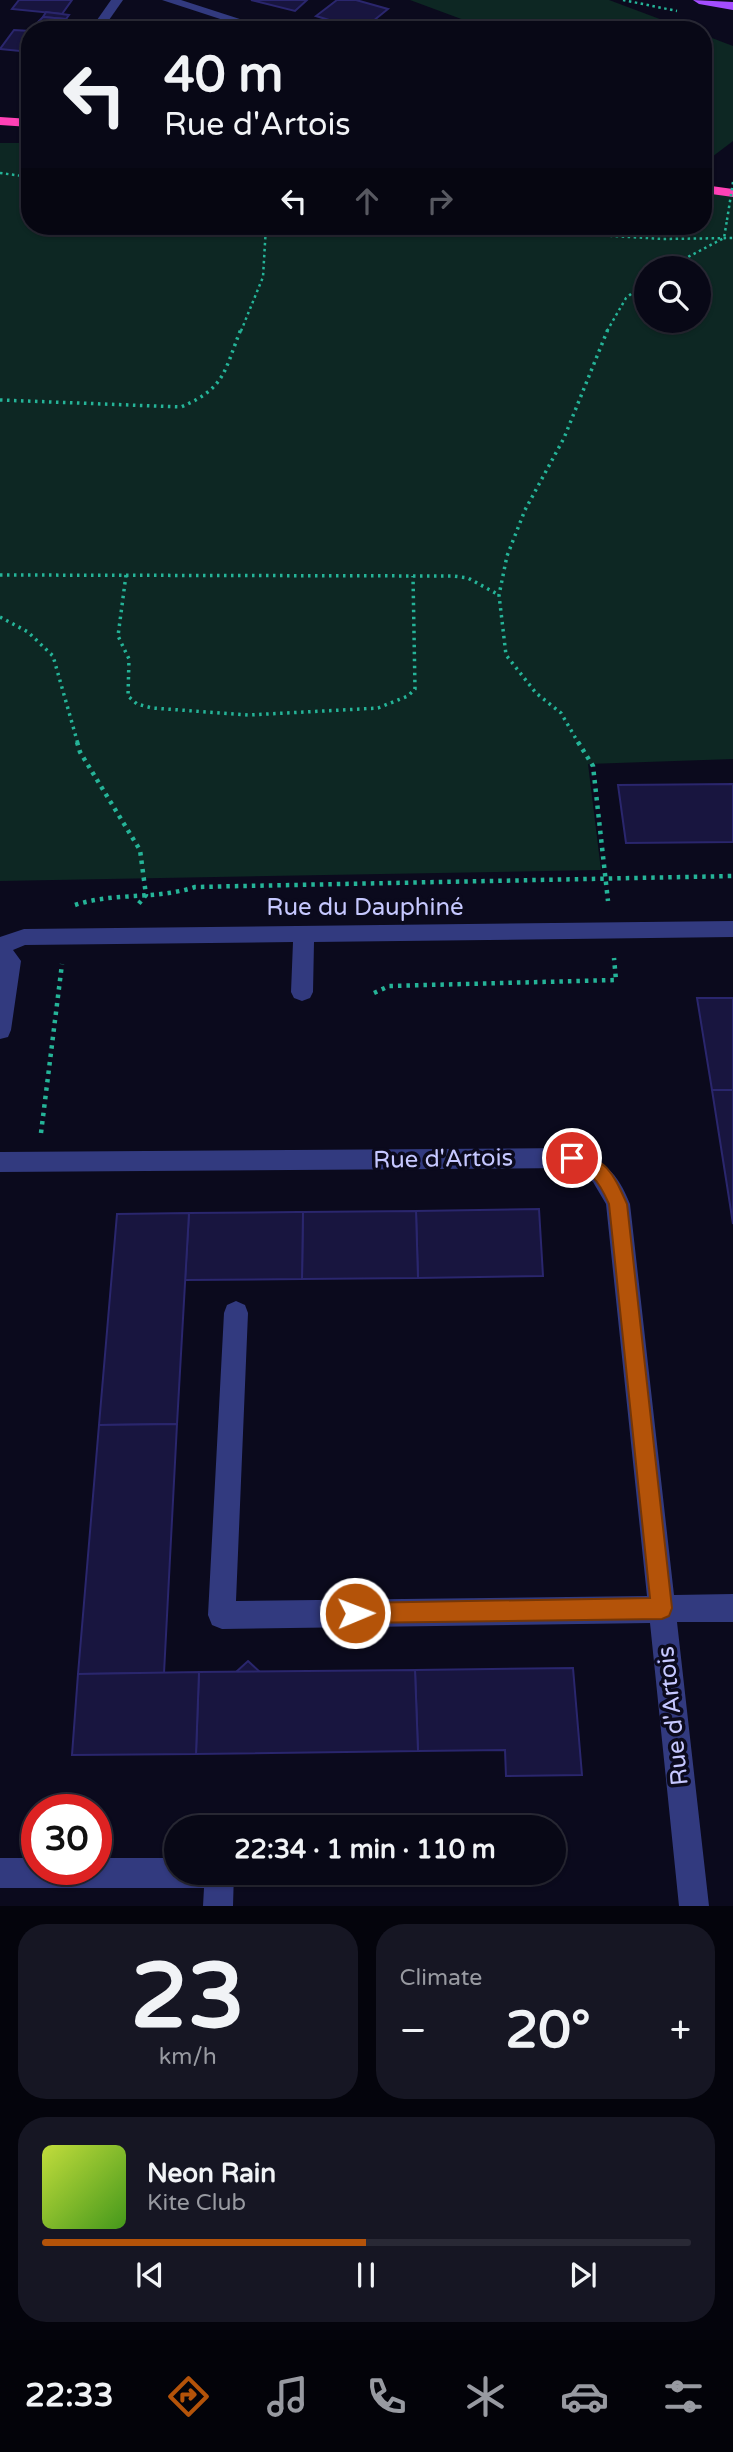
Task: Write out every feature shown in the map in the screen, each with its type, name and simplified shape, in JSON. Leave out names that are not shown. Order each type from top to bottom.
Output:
[{"type":"highway","points":[[0,121],[21,122]]},
{"type":"highway","points":[[712,189],[733,191]]},
{"type":"main road","points":[[699,0],[733,6]]},
{"type":"street","points":[[102,21],[117,0]]},
{"type":"street","points":[[168,0],[238,21]]},
{"type":"street","name":"Rue du Dauphiné","points":[[0,948],[24,937],[733,929]]},
{"type":"street","points":[[302,992],[304,934]]},
{"type":"street","points":[[0,948],[10,961],[0,1030]]},
{"type":"street","name":"Rue d'Artois","points":[[0,1162],[572,1158],[591,1164],[605,1175],[618,1204],[694,1906]]},
{"type":"street","points":[[236,1313],[222,1615],[733,1608]]},
{"type":"street","points":[[0,1873],[219,1873],[218,1906]]},
{"type":"path","points":[[0,173],[21,176]]},
{"type":"path","points":[[724,238],[733,182]]},
{"type":"path","points":[[0,400],[153,408],[181,407],[205,397],[218,385],[263,277],[266,235]]},
{"type":"path","points":[[595,235],[663,239],[733,238]]},
{"type":"path","points":[[690,256],[724,238]]},
{"type":"path","points":[[374,993],[389,986],[617,980],[593,766],[561,713],[536,693],[506,655],[499,595],[507,556],[525,510],[564,438],[608,329],[626,298],[634,292]]},
{"type":"path","points":[[0,575],[468,578],[499,595]]},
{"type":"path","points":[[126,575],[118,636],[129,659],[128,696],[137,705],[152,708],[249,715],[378,708],[408,696],[415,689],[413,576]]},
{"type":"path","points":[[0,617],[28,632],[53,656],[80,752],[140,850],[146,895],[130,916],[129,935]]},
{"type":"green space","points":[[410,0],[609,0],[665,21],[467,21]]},
{"type":"green space","points":[[712,38],[733,46],[733,141],[712,157]]},
{"type":"green space","points":[[0,143],[21,143],[21,235],[712,235],[712,192],[733,195],[733,759],[588,764],[601,870],[0,881]]},
{"type":"building","points":[[19,0],[72,0],[62,14],[12,9]]},
{"type":"building","points":[[251,0],[307,0],[295,11]]},
{"type":"building","points":[[337,0],[356,0],[388,9],[373,21],[332,21],[316,16]]},
{"type":"building","points":[[46,12],[69,15],[66,19],[43,17]]},
{"type":"building","points":[[43,17],[66,19],[65,21],[39,21]]},
{"type":"building","points":[[14,30],[21,30],[21,51],[0,49]]},
{"type":"building","points":[[733,784],[733,842],[626,843],[618,785]]},
{"type":"building","points":[[697,998],[733,998],[733,1090],[712,1090]]},
{"type":"building","points":[[712,1090],[733,1090],[733,1224],[726,1179]]},
{"type":"building","points":[[539,1209],[543,1276],[418,1278],[416,1211]]},
{"type":"building","points":[[416,1211],[418,1278],[302,1279],[303,1212]]},
{"type":"building","points":[[303,1212],[302,1279],[185,1280],[189,1213]]},
{"type":"building","points":[[189,1213],[177,1424],[99,1425],[117,1214]]},
{"type":"building","points":[[177,1424],[164,1673],[78,1674],[99,1425]]},
{"type":"building","points":[[248,1661],[260,1672],[235,1673]]},
{"type":"building","points":[[573,1668],[582,1775],[506,1776],[505,1750],[418,1751],[415,1670]]},
{"type":"building","points":[[415,1670],[418,1751],[196,1754],[199,1672]]},
{"type":"building","points":[[199,1672],[196,1754],[72,1755],[78,1674]]},
{"type":"route","points":[[355,1613],[662,1608],[618,1204],[605,1175],[591,1164],[572,1158]]}]
